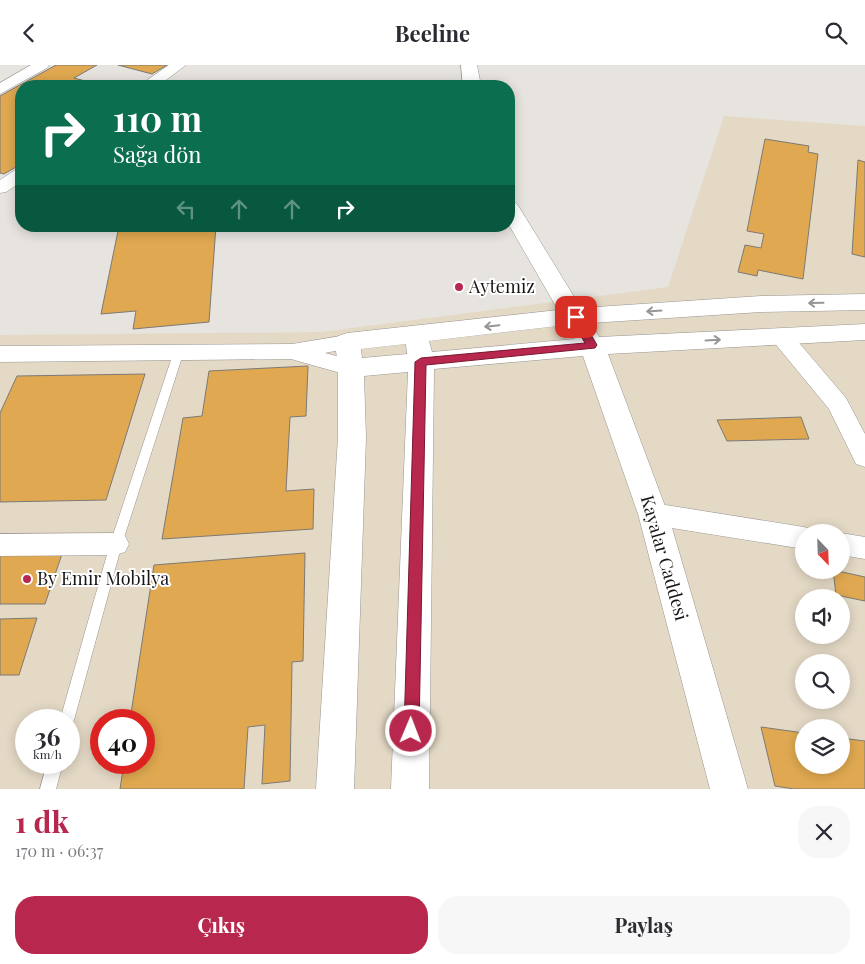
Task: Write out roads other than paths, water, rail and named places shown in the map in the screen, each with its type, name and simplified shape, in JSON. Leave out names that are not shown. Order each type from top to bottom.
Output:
[{"type":"street","points":[[16,80],[42,65]]},
{"type":"street","points":[[157,80],[178,65]]},
{"type":"street","points":[[469,65],[471,80]]},
{"type":"street","points":[[0,89],[15,80]]},
{"type":"street","points":[[0,188],[15,178]]},
{"type":"street","name":"Kayalar Caddesi","points":[[515,217],[584,331],[653,514],[729,789]]},
{"type":"street","points":[[0,354],[290,351],[349,355],[584,331],[761,304],[865,302]]},
{"type":"street","points":[[419,348],[584,331],[781,336],[865,332]]},
{"type":"street","points":[[781,336],[838,404],[865,457]]},
{"type":"street","points":[[410,789],[419,348]]},
{"type":"street","points":[[334,789],[352,437],[349,355]]},
{"type":"street","points":[[653,514],[795,537]]},
{"type":"street","points":[[0,545],[116,544]]},
{"type":"street","points":[[850,546],[865,548]]},
{"type":"lane","points":[[70,709],[116,544],[179,351]]},
{"type":"lane","points":[[48,789],[52,774]]},
{"type":"place","name":"Aytemiz","points":[[459,287]]},
{"type":"place","name":"By Emir Mobilya","points":[[27,579]]}]
